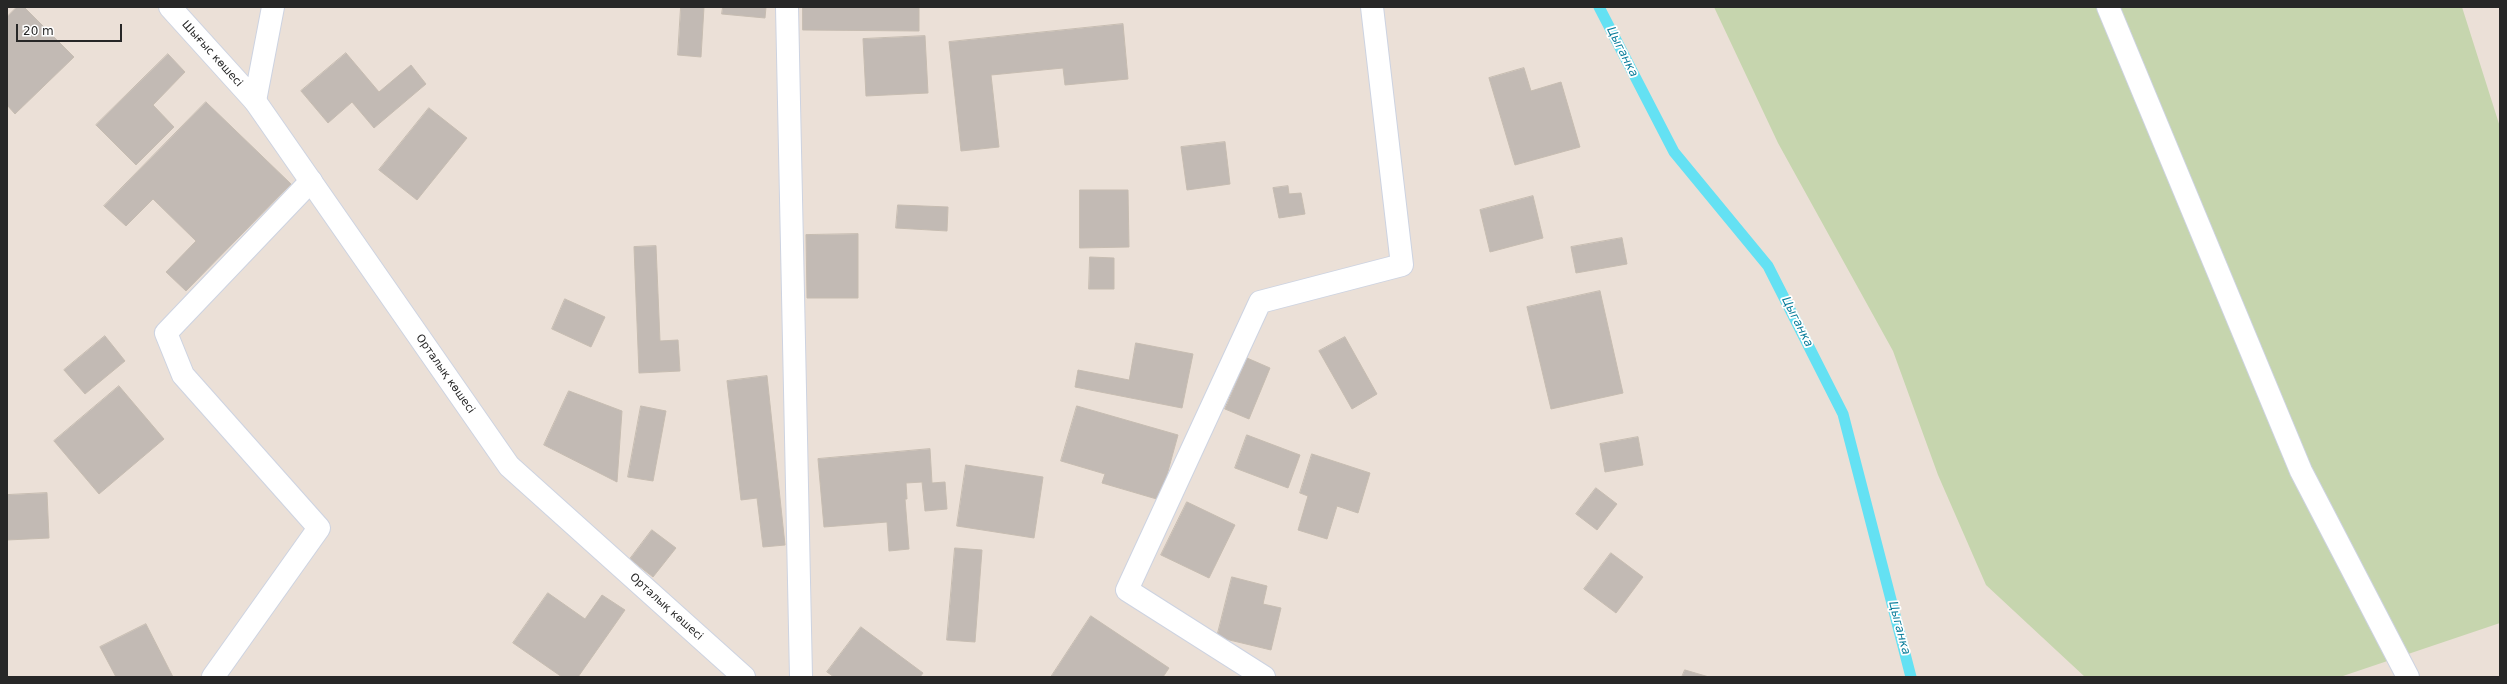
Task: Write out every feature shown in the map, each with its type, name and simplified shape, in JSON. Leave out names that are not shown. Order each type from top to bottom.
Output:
[{"type":"street","name":"Шығыс көшесі","points":[[170,7],[255,101]]},
{"type":"street","points":[[255,101],[273,7]]},
{"type":"street","points":[[787,7],[801,677]]},
{"type":"street","points":[[1264,677],[1127,590],[1260,302],[1402,265],[1372,7]]},
{"type":"street","points":[[2108,7],[2301,471],[2408,677]]},
{"type":"street","name":"Орталық көшесі","points":[[255,101],[509,466],[744,677]]},
{"type":"street","points":[[213,677],[319,528],[183,375],[166,333],[311,181]]},
{"type":"green space","points":[[1714,7],[2462,7],[2500,127],[2500,623],[2340,677],[2085,677],[1986,585],[1938,475],[1893,351],[1778,143]]},
{"type":"building","points":[[17,7],[24,7],[74,57],[15,114],[7,105],[7,17]]},
{"type":"building","points":[[681,7],[704,7],[701,57],[678,55]]},
{"type":"building","points":[[723,7],[766,7],[765,18],[722,14]]},
{"type":"building","points":[[803,7],[919,7],[919,31],[803,30]]},
{"type":"building","points":[[1123,24],[1128,79],[1065,85],[1063,68],[991,75],[999,147],[961,151],[949,42]]},
{"type":"building","points":[[925,36],[928,93],[866,96],[863,39]]},
{"type":"building","points":[[346,53],[379,92],[411,65],[426,84],[374,128],[352,102],[328,123],[301,91]]},
{"type":"building","points":[[168,54],[185,72],[153,105],[174,127],[136,165],[96,125]]},
{"type":"building","points":[[1524,68],[1531,91],[1561,82],[1580,147],[1515,165],[1489,78]]},
{"type":"building","points":[[206,102],[291,184],[186,291],[166,272],[196,241],[153,199],[126,226],[104,206]]},
{"type":"building","points":[[429,108],[467,138],[417,200],[379,170]]},
{"type":"building","points":[[1225,142],[1230,184],[1187,190],[1181,147]]},
{"type":"building","points":[[1288,186],[1289,194],[1301,193],[1305,214],[1279,218],[1273,188]]},
{"type":"building","points":[[1080,190],[1128,190],[1129,247],[1080,248]]},
{"type":"building","points":[[1533,196],[1543,238],[1490,252],[1480,210]]},
{"type":"building","points":[[898,205],[948,207],[947,231],[896,228]]},
{"type":"building","points":[[858,234],[858,298],[807,298],[806,235]]},
{"type":"building","points":[[1622,238],[1627,264],[1576,273],[1571,247]]},
{"type":"building","points":[[656,246],[660,341],[678,340],[680,371],[639,373],[634,247]]},
{"type":"building","points":[[1090,257],[1114,258],[1114,289],[1089,289]]},
{"type":"building","points":[[1600,291],[1623,393],[1551,409],[1527,307]]},
{"type":"building","points":[[565,299],[605,317],[591,347],[552,329]]},
{"type":"building","points":[[105,336],[125,361],[85,394],[64,370]]},
{"type":"building","points":[[1345,337],[1377,394],[1352,409],[1319,351]]},
{"type":"building","points":[[1136,343],[1193,354],[1182,408],[1075,387],[1078,370],[1129,380]]},
{"type":"building","points":[[1247,358],[1270,368],[1249,419],[1225,409]]},
{"type":"building","points":[[767,376],[785,545],[763,547],[757,498],[741,500],[727,381]]},
{"type":"building","points":[[119,386],[164,439],[99,494],[54,441]]},
{"type":"building","points":[[569,391],[622,411],[617,482],[544,445]]},
{"type":"building","points":[[641,406],[666,411],[653,481],[628,477]]},
{"type":"building","points":[[1077,406],[1178,435],[1160,500],[1102,483],[1105,474],[1061,461]]},
{"type":"building","points":[[1247,435],[1300,455],[1288,488],[1235,468]]},
{"type":"building","points":[[1638,437],[1643,465],[1605,472],[1600,444]]},
{"type":"building","points":[[930,449],[932,483],[945,482],[947,509],[925,511],[922,482],[906,483],[907,499],[905,499],[909,549],[889,551],[887,522],[824,527],[818,459]]},
{"type":"building","points":[[1312,454],[1370,473],[1358,513],[1337,506],[1327,539],[1298,530],[1308,496],[1300,493]]},
{"type":"building","points":[[966,465],[1043,477],[1034,538],[957,526]]},
{"type":"building","points":[[1596,488],[1617,504],[1597,530],[1576,514]]},
{"type":"building","points":[[47,493],[49,538],[7,540],[7,495]]},
{"type":"building","points":[[1187,502],[1235,525],[1209,578],[1161,555]]},
{"type":"building","points":[[652,530],[676,548],[653,577],[630,559]]},
{"type":"building","points":[[955,548],[982,550],[975,642],[947,640]]},
{"type":"building","points":[[1611,553],[1643,577],[1616,613],[1584,589]]},
{"type":"building","points":[[1232,577],[1267,586],[1263,604],[1281,608],[1271,650],[1217,637]]},
{"type":"building","points":[[548,593],[585,619],[602,595],[625,610],[578,677],[562,677],[513,643]]},
{"type":"building","points":[[1091,616],[1169,668],[1163,677],[1051,677]]},
{"type":"building","points":[[146,624],[173,677],[116,677],[100,647]]},
{"type":"building","points":[[861,627],[923,673],[920,677],[834,677],[827,672]]},
{"type":"building","points":[[1685,670],[1709,677],[1682,677]]},
{"type":"waterway","name":"Цыганка","points":[[1599,7],[1674,152],[1768,266],[1843,414],[1911,677]]}]
